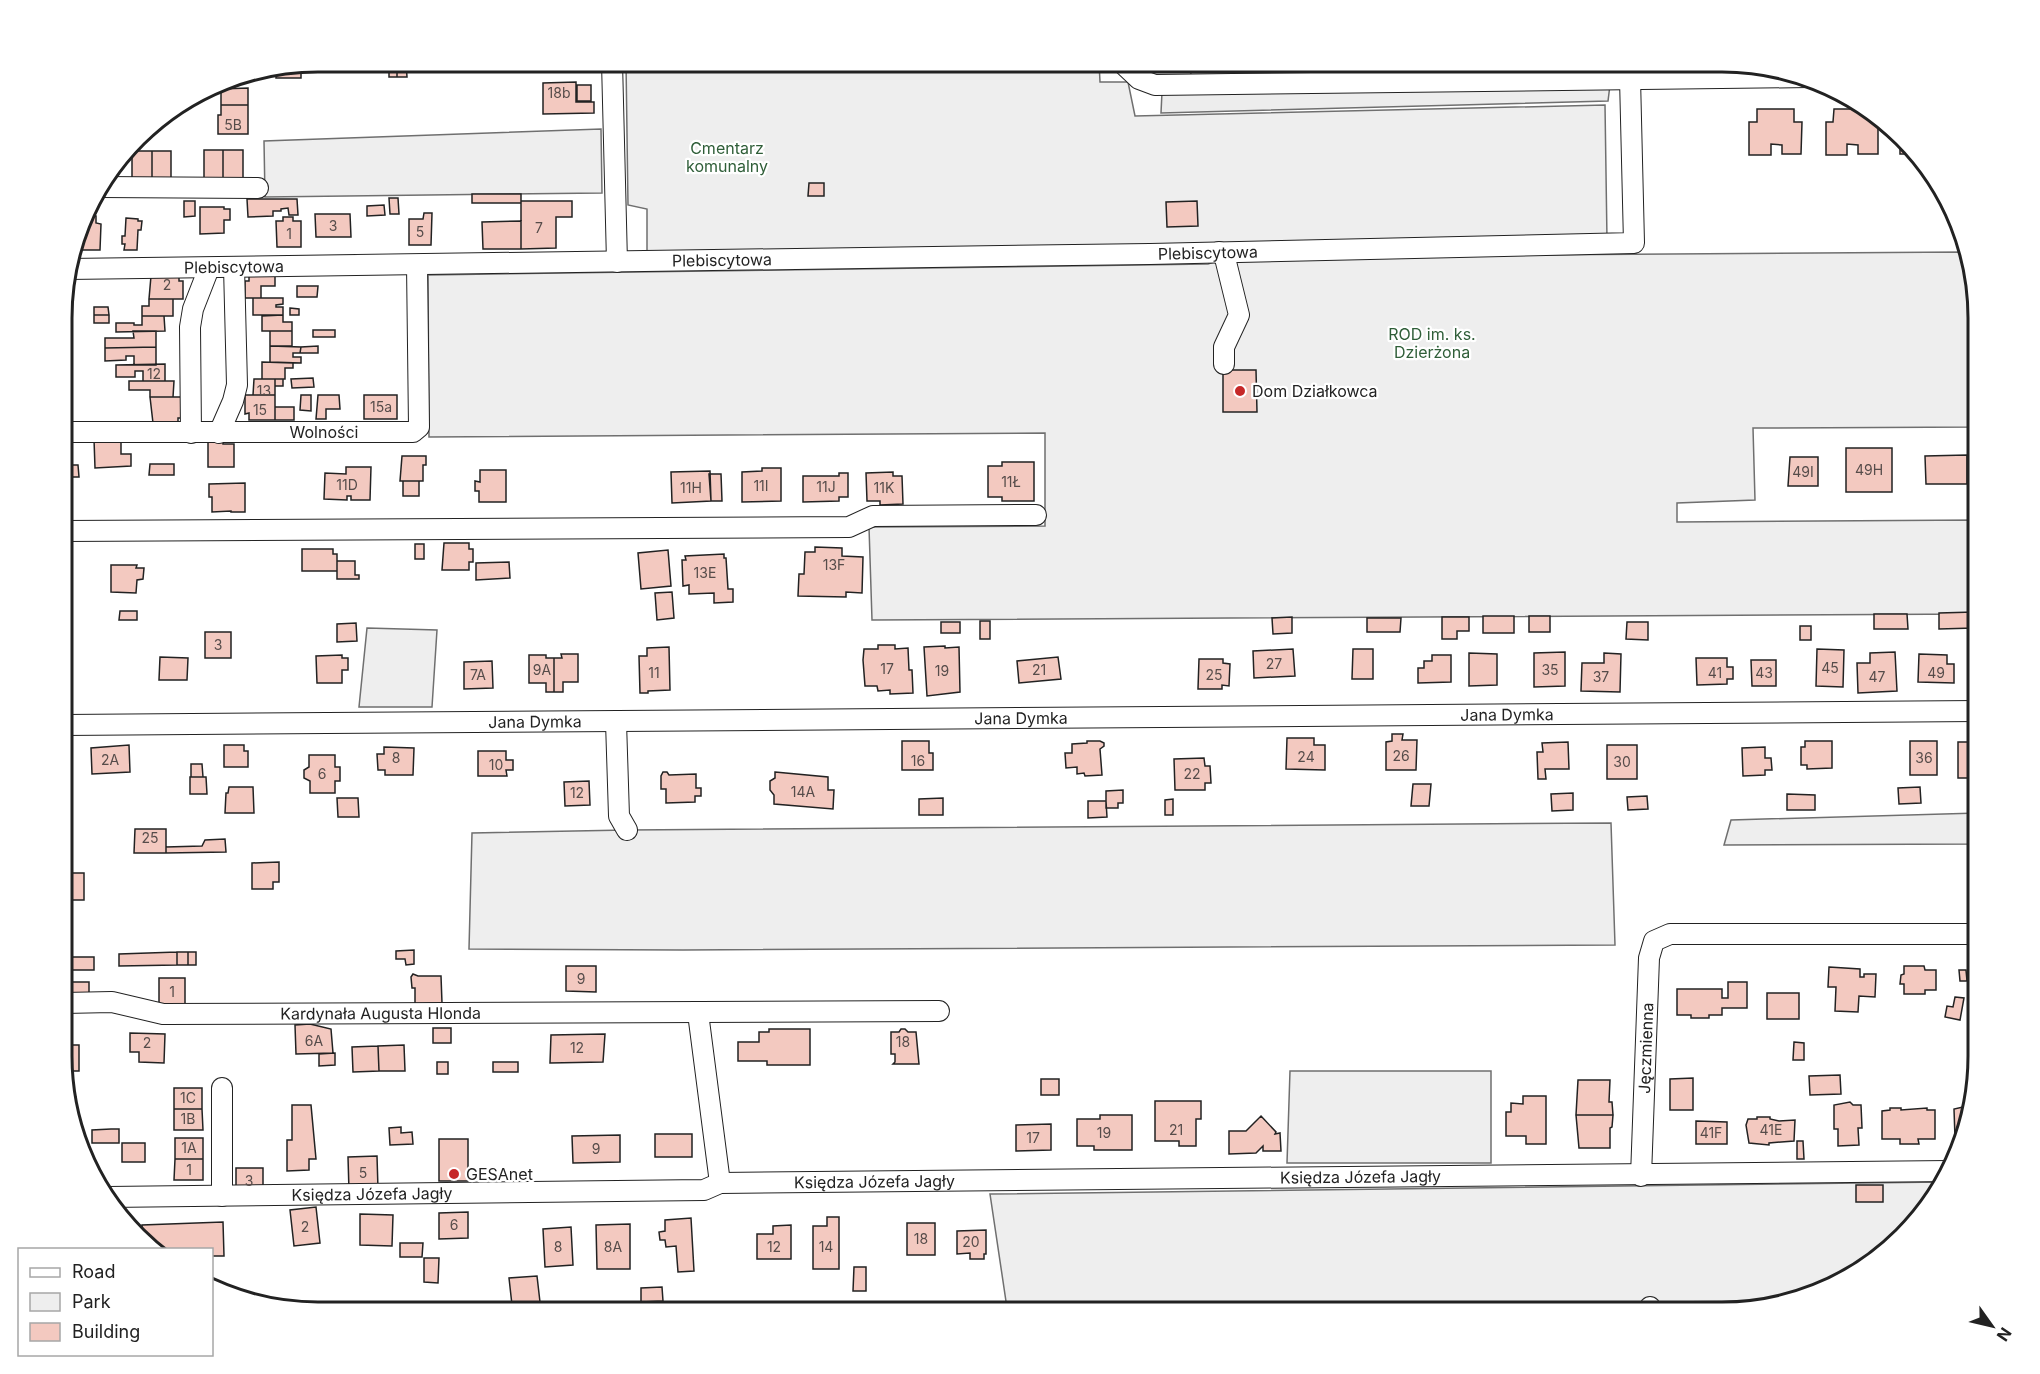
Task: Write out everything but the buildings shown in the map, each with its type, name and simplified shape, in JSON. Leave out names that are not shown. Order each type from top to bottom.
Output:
[{"type":"street","points":[[612,72],[617,262]]},
{"type":"street","points":[[1131,72],[1139,80],[1155,85],[1775,78]]},
{"type":"street","name":"Plebiscytowa","points":[[77,269],[417,266],[1634,243],[1630,78]]},
{"type":"street","points":[[110,187],[258,188]]},
{"type":"street","points":[[1219,252],[1225,258],[1239,315],[1224,348],[1224,364]]},
{"type":"street","name":"Wolności","points":[[72,432],[413,432],[419,427],[417,266]]},
{"type":"street","points":[[219,433],[233,401],[237,385],[234,267]]},
{"type":"street","points":[[191,433],[190,327],[209,268]]},
{"type":"street","points":[[72,531],[837,527],[849,526],[873,516],[1036,515]]},
{"type":"street","name":"Jana Dymka","points":[[72,725],[1968,711]]},
{"type":"street","points":[[616,722],[619,816],[627,830]]},
{"type":"street","name":"Jęczmienna","points":[[1641,1176],[1649,958],[1654,941],[1670,934],[1968,934]]},
{"type":"street","name":"Kardynała Augusta Hlonda","points":[[72,1003],[112,1002],[163,1014],[939,1011]]},
{"type":"street","points":[[698,1013],[720,1183]]},
{"type":"street","points":[[222,1088],[222,1196]]},
{"type":"street","points":[[1641,1176],[1939,1171]]},
{"type":"street","name":"Księdza Józefa Jagły","points":[[116,1197],[704,1190],[720,1183],[1641,1176]]},
{"type":"green space","name":"Cmentarz komunalny","points":[[626,72],[1100,72],[1100,82],[1128,82],[1135,116],[1605,105],[1607,240],[647,254],[647,209],[628,205]]},
{"type":"green space","points":[[1191,72],[1396,72],[1191,78]]},
{"type":"green space","points":[[601,129],[602,193],[265,197],[264,141]]},
{"type":"green space","name":"ROD im. ks. Dzierżona","points":[[1959,252],[1966,286],[1968,318],[1968,427],[1753,428],[1755,500],[1677,503],[1677,522],[1968,520],[1968,614],[872,620],[869,527],[1045,526],[1045,433],[429,437],[428,275],[1208,264],[1229,257]]},
{"type":"green space","points":[[367,628],[437,630],[432,707],[359,707]]},
{"type":"green space","points":[[1968,813],[1968,844],[1724,845],[1731,820]]},
{"type":"green space","points":[[1611,823],[1615,945],[469,949],[472,833]]},
{"type":"green space","points":[[1290,1071],[1491,1071],[1491,1163],[1287,1163]]},
{"type":"green space","points":[[1933,1182],[1917,1206],[1896,1230],[1859,1261],[1831,1277],[1786,1294],[1732,1301],[1006,1302],[990,1194]]},
{"type":"shaded area","points":[[1191,72],[1191,78],[1152,79],[1143,73]]},
{"type":"shaded area","points":[[1610,85],[1608,101],[1161,113],[1162,92]]},
{"type":"place","name":"Dom Działkowca","points":[[1240,391]]},
{"type":"place","name":"GESAnet","points":[[454,1174]]}]
